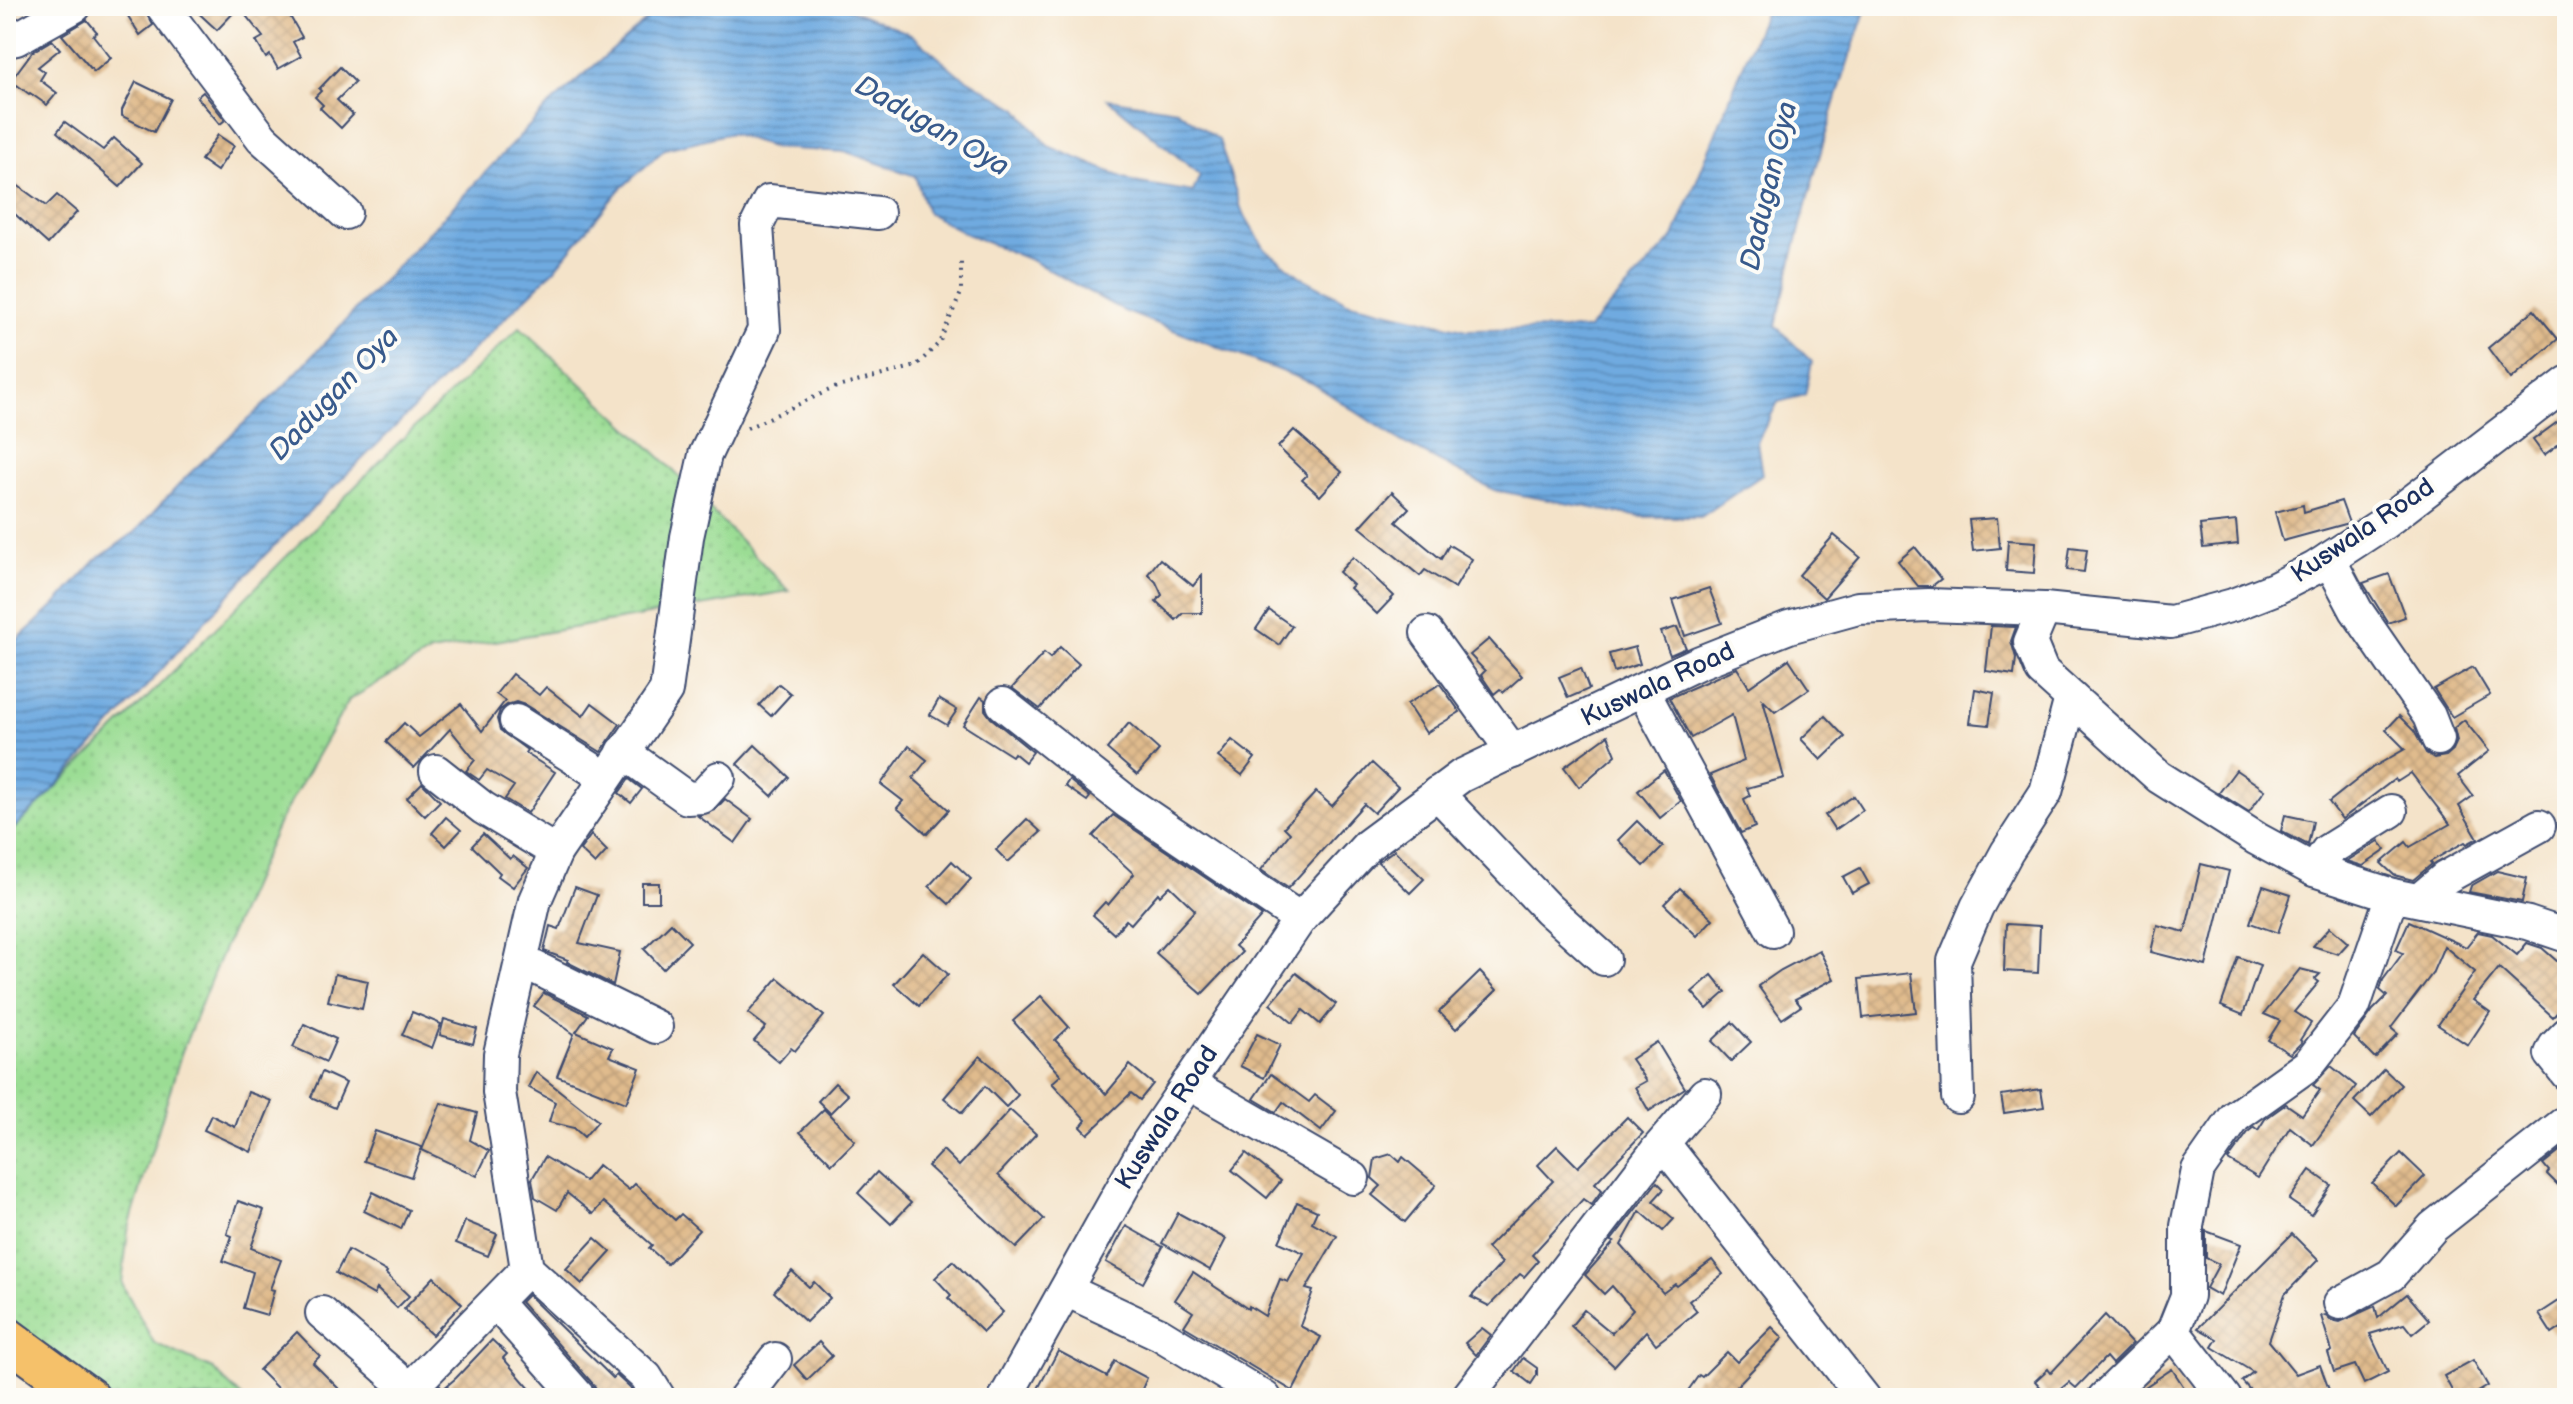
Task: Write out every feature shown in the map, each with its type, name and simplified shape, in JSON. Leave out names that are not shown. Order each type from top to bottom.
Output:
[{"type":"main road","points":[[6,1337],[89,1398]]},
{"type":"street","points":[[6,41],[16,39],[75,6]]},
{"type":"street","points":[[162,6],[262,138],[345,213]]},
{"type":"street","points":[[659,1398],[646,1377],[527,1269],[499,1092],[500,1054],[535,900],[556,852],[666,691],[687,537],[705,455],[764,330],[757,225],[769,201],[878,213]]},
{"type":"street","name":"Kuswala Road","points":[[1005,1398],[1131,1170],[1300,919],[1368,845],[1461,776],[1698,663],[1789,627],[1858,608],[1928,605],[2044,609],[2171,622],[2233,605],[2274,589],[2329,559],[2384,523],[2567,383]]},
{"type":"street","points":[[2329,559],[2356,610],[2429,716],[2438,739]]},
{"type":"street","points":[[2044,609],[2030,642],[2042,671],[2159,777],[2257,839],[2314,870],[2405,897],[2528,923],[2567,936]]},
{"type":"street","points":[[1427,633],[1513,752]]},
{"type":"street","points":[[1643,691],[1773,931]]},
{"type":"street","points":[[1958,1097],[1954,961],[1977,907],[2007,852],[2046,792],[2071,698]]},
{"type":"street","points":[[1003,704],[1127,802],[1300,919]]},
{"type":"street","points":[[516,721],[687,798],[702,797],[719,778]]},
{"type":"street","points":[[436,771],[483,808],[556,852]]},
{"type":"street","points":[[1437,793],[1548,909],[1604,959]]},
{"type":"street","points":[[2314,870],[2327,851],[2391,811]]},
{"type":"street","points":[[2104,1398],[2173,1331],[2187,1296],[2187,1226],[2198,1170],[2235,1117],[2308,1065],[2354,1006],[2405,897],[2539,826]]},
{"type":"street","points":[[522,961],[656,1027]]},
{"type":"street","points":[[2567,1034],[2551,1054],[2567,1074]]},
{"type":"street","points":[[1188,1083],[1353,1178]]},
{"type":"street","points":[[1467,1398],[1657,1150],[1705,1094]]},
{"type":"street","points":[[2340,1303],[2391,1275],[2433,1227],[2566,1125]]},
{"type":"street","points":[[1657,1150],[1667,1148],[1864,1398]]},
{"type":"street","points":[[322,1313],[405,1393],[527,1269]]},
{"type":"street","points":[[1066,1290],[1160,1334],[1265,1398]]},
{"type":"street","points":[[496,1303],[580,1398]]},
{"type":"street","points":[[2173,1331],[2225,1398]]},
{"type":"street","points":[[745,1398],[775,1359]]},
{"type":"path","points":[[705,455],[739,432],[834,388],[916,366],[939,343],[961,293],[961,262]]},
{"type":"green space","points":[[520,327],[663,460],[789,591],[431,652],[349,700],[279,822],[218,962],[181,1054],[128,1231],[122,1284],[154,1343],[213,1369],[243,1398],[65,1398],[6,1369],[6,837],[393,448]]},
{"type":"water","name":"Dadugan Oya","points":[[725,6],[841,6],[911,34],[958,74],[1018,109],[1048,146],[1134,182],[1193,192],[1200,175],[1108,99],[1177,110],[1219,140],[1242,211],[1265,249],[1301,277],[1347,302],[1467,330],[1588,329],[1674,237],[1767,6],[1867,6],[1817,165],[1776,326],[1812,362],[1805,395],[1778,402],[1757,442],[1762,475],[1701,517],[1641,517],[1494,490],[1402,442],[1312,383],[1124,311],[1033,261],[964,233],[927,212],[915,176],[847,152],[774,148],[731,133],[665,149],[619,190],[555,269],[265,555],[51,792],[6,836],[6,650],[54,606],[96,560],[135,532],[188,475],[282,388],[547,107],[649,18]]},
{"type":"building","points":[[143,6],[153,25],[140,35],[128,16]]},
{"type":"building","points":[[191,6],[284,6],[302,37],[293,42],[301,56],[278,69],[270,55],[266,58],[256,41],[263,37],[239,7],[217,30]]},
{"type":"building","points":[[87,20],[97,32],[93,35],[111,58],[94,72],[62,35]]},
{"type":"building","points":[[52,40],[60,49],[38,67],[45,72],[40,80],[57,93],[47,105],[9,83],[32,52]]},
{"type":"building","points":[[340,67],[355,82],[337,100],[353,115],[341,128],[320,108],[323,105],[315,97]]},
{"type":"building","points":[[136,82],[171,99],[154,132],[122,116]]},
{"type":"building","points":[[203,92],[225,120],[220,124],[197,97]]},
{"type":"building","points":[[65,122],[103,150],[114,138],[142,163],[120,187],[57,132]]},
{"type":"building","points":[[218,135],[234,146],[217,171],[201,160]]},
{"type":"building","points":[[6,177],[46,206],[57,195],[77,212],[48,244],[6,206]]},
{"type":"building","points":[[2534,310],[2558,339],[2511,379],[2488,348]]},
{"type":"building","points":[[2567,415],[2567,438],[2544,455],[2533,440]]},
{"type":"building","points":[[1294,430],[1342,472],[1320,496],[1302,480],[1307,475],[1278,447]]},
{"type":"building","points":[[1392,492],[1409,508],[1396,522],[1441,559],[1449,545],[1472,559],[1455,588],[1425,570],[1420,576],[1360,527]]},
{"type":"building","points":[[2341,501],[2349,523],[2283,541],[2275,512],[2303,505],[2304,512]]},
{"type":"building","points":[[1997,518],[2000,548],[1973,551],[1969,520]]},
{"type":"building","points":[[2236,521],[2238,544],[2203,548],[2200,525]]},
{"type":"building","points":[[1834,535],[1860,557],[1824,598],[1799,575]]},
{"type":"building","points":[[2008,540],[2036,542],[2034,573],[2006,571]]},
{"type":"building","points":[[1915,547],[1941,579],[1932,586],[1918,586],[1898,561]]},
{"type":"building","points":[[2070,547],[2087,549],[2084,572],[2067,570]]},
{"type":"building","points":[[1353,557],[1394,596],[1377,614],[1350,588],[1353,585],[1339,572]]},
{"type":"building","points":[[1160,559],[1193,586],[1202,575],[1202,613],[1183,613],[1176,620],[1156,601],[1162,595],[1148,574]]},
{"type":"building","points":[[2389,574],[2405,617],[2388,623],[2363,583]]},
{"type":"building","points":[[1709,588],[1722,623],[1685,636],[1673,600]]},
{"type":"building","points":[[1269,610],[1292,626],[1279,645],[1256,629]]},
{"type":"building","points":[[1991,626],[2016,627],[2011,641],[2016,658],[2014,675],[1986,671]]},
{"type":"building","points":[[1677,627],[1686,648],[1670,655],[1661,632]]},
{"type":"building","points":[[1489,639],[1522,676],[1504,692],[1500,689],[1494,694],[1481,675],[1485,671],[1470,655]]},
{"type":"building","points":[[1060,647],[1079,664],[1040,709],[1012,688],[1044,653],[1050,658]]},
{"type":"building","points":[[1635,647],[1640,664],[1614,672],[1609,654]]},
{"type":"building","points":[[1789,659],[1809,689],[1775,712],[1763,700],[1784,778],[1747,788],[1750,796],[1744,799],[1755,827],[1741,833],[1710,775],[1744,761],[1732,715],[1691,738],[1669,698],[1737,668],[1749,687]]},
{"type":"building","points":[[2473,667],[2490,695],[2452,717],[2434,689]]},
{"type":"building","points":[[1581,668],[1589,689],[1568,698],[1559,677]]},
{"type":"building","points":[[512,674],[539,695],[546,687],[583,716],[592,703],[620,724],[601,752],[525,705],[516,702],[500,710],[497,719],[500,730],[527,750],[525,753],[555,772],[528,813],[505,799],[514,786],[487,770],[479,780],[466,771],[475,760],[450,729],[414,768],[386,742],[404,723],[419,737],[461,704],[482,731],[505,701],[496,694]]},
{"type":"building","points":[[779,684],[791,694],[771,716],[759,705]]},
{"type":"building","points":[[1440,684],[1460,712],[1426,733],[1407,704]]},
{"type":"building","points":[[1975,689],[1994,693],[1989,725],[1970,723]]},
{"type":"building","points":[[981,697],[991,718],[1033,752],[1025,762],[963,725]]},
{"type":"building","points":[[939,699],[957,710],[947,725],[930,715]]},
{"type":"building","points":[[1825,716],[1845,737],[1821,760],[1801,739]]},
{"type":"building","points":[[2399,716],[2414,731],[2426,753],[2434,758],[2446,756],[2453,750],[2457,741],[2454,728],[2464,720],[2489,751],[2458,776],[2473,796],[2459,806],[2478,838],[2430,862],[2432,864],[2413,880],[2394,875],[2381,863],[2406,842],[2410,847],[2450,824],[2411,773],[2397,782],[2395,779],[2342,819],[2329,802],[2372,768],[2405,749],[2386,730]]},
{"type":"building","points":[[1129,723],[1159,750],[1137,775],[1107,749]]},
{"type":"building","points":[[1608,735],[1616,755],[1579,787],[1564,767]]},
{"type":"building","points":[[1232,740],[1255,758],[1242,775],[1218,757]]},
{"type":"building","points":[[755,745],[789,777],[772,796],[737,764]]},
{"type":"building","points":[[909,746],[927,760],[913,778],[949,810],[927,834],[897,808],[903,801],[881,784]]},
{"type":"building","points":[[1372,763],[1398,787],[1374,813],[1364,804],[1288,888],[1261,870],[1290,833],[1284,827],[1316,792],[1332,806]]},
{"type":"building","points":[[1664,770],[1681,801],[1660,818],[1638,791]]},
{"type":"building","points":[[2236,770],[2265,790],[2249,812],[2219,793]]},
{"type":"building","points":[[629,779],[642,789],[631,803],[619,793]]},
{"type":"building","points":[[1069,780],[1090,797],[1087,801],[1065,786]]},
{"type":"building","points":[[422,783],[440,801],[425,816],[407,798]]},
{"type":"building","points":[[1854,796],[1863,810],[1835,830],[1825,815]]},
{"type":"building","points":[[725,799],[752,819],[735,843],[698,816],[715,810]]},
{"type":"building","points":[[1113,815],[1262,916],[1235,946],[1242,952],[1202,994],[1156,953],[1195,910],[1170,886],[1160,896],[1158,893],[1131,924],[1126,920],[1114,934],[1093,915],[1105,902],[1108,905],[1134,874],[1093,836]]},
{"type":"building","points":[[2285,815],[2313,821],[2308,845],[2281,831]]},
{"type":"building","points":[[446,817],[461,830],[446,846],[432,833]]},
{"type":"building","points":[[1027,819],[1041,832],[1008,862],[996,850]]},
{"type":"building","points":[[1637,821],[1663,847],[1644,866],[1618,840]]},
{"type":"building","points":[[483,834],[510,859],[513,856],[528,868],[513,887],[498,876],[500,873],[472,846]]},
{"type":"building","points":[[591,835],[607,851],[595,864],[580,850]]},
{"type":"building","points":[[2379,841],[2386,850],[2363,866],[2347,861]]},
{"type":"building","points":[[1394,850],[1424,879],[1410,893],[1378,862]]},
{"type":"building","points":[[952,861],[971,879],[949,904],[929,886]]},
{"type":"building","points":[[2201,864],[2229,871],[2206,966],[2151,952],[2157,925],[2185,932]]},
{"type":"building","points":[[1860,868],[1869,884],[1852,893],[1843,877]]},
{"type":"building","points":[[2497,871],[2527,878],[2522,902],[2469,892],[2471,886]]},
{"type":"building","points":[[642,883],[659,883],[659,902],[642,902]]},
{"type":"building","points":[[2263,886],[2291,895],[2278,933],[2250,923]]},
{"type":"building","points":[[575,887],[597,895],[579,943],[620,952],[613,985],[568,960],[544,951],[550,926],[559,929]]},
{"type":"building","points":[[1680,888],[1713,919],[1697,936],[1664,904]]},
{"type":"building","points":[[2409,921],[2466,947],[2478,932],[2492,935],[2517,955],[2527,943],[2542,948],[2567,970],[2567,1002],[2553,1017],[2499,968],[2473,1000],[2490,1012],[2468,1045],[2438,1025],[2475,972],[2444,946],[2432,974],[2391,1028],[2398,1034],[2375,1058],[2354,1037],[2387,996],[2380,990],[2383,980],[2403,953],[2396,950]]},
{"type":"building","points":[[671,923],[690,942],[663,969],[644,949]]},
{"type":"building","points":[[2006,924],[2040,926],[2038,973],[2004,971]]},
{"type":"building","points":[[2330,927],[2348,943],[2338,954],[2313,946]]},
{"type":"building","points":[[1819,950],[1834,979],[1795,999],[1801,1006],[1782,1019],[1758,986]]},
{"type":"building","points":[[923,952],[948,974],[919,1006],[894,984]]},
{"type":"building","points":[[2238,957],[2260,965],[2243,1015],[2221,1006]]},
{"type":"building","points":[[2300,969],[2320,974],[2315,979],[2319,982],[2294,1012],[2311,1023],[2300,1040],[2302,1042],[2290,1054],[2268,1040],[2280,1021],[2264,1014]]},
{"type":"building","points":[[1480,972],[1497,990],[1456,1029],[1439,1012]]},
{"type":"building","points":[[1296,973],[1336,1004],[1320,1024],[1303,1010],[1293,1023],[1270,1004]]},
{"type":"building","points":[[1911,973],[1916,1012],[1863,1018],[1859,979]]},
{"type":"building","points":[[335,974],[368,981],[362,1009],[328,1001]]},
{"type":"building","points":[[1712,975],[1726,992],[1707,1009],[1692,992]]},
{"type":"building","points":[[778,978],[824,1016],[795,1051],[791,1048],[779,1062],[754,1041],[766,1027],[748,1013]]},
{"type":"building","points":[[544,993],[588,1015],[576,1032],[613,1048],[609,1056],[640,1068],[626,1103],[557,1076],[574,1034],[534,1006]]},
{"type":"building","points":[[1041,996],[1069,1027],[1055,1040],[1106,1094],[1130,1065],[1153,1084],[1140,1100],[1131,1093],[1088,1134],[1081,1127],[1086,1120],[1052,1083],[1061,1075],[1013,1021]]},
{"type":"building","points":[[412,1012],[441,1024],[432,1048],[402,1035]]},
{"type":"building","points":[[444,1019],[477,1029],[473,1044],[440,1035]]},
{"type":"building","points":[[1732,1022],[1751,1042],[1731,1061],[1712,1041]]},
{"type":"building","points":[[304,1024],[336,1039],[326,1062],[293,1047]]},
{"type":"building","points":[[1257,1034],[1280,1045],[1264,1078],[1240,1066]]},
{"type":"building","points":[[1657,1042],[1685,1088],[1649,1111],[1635,1087],[1646,1081],[1631,1059]]},
{"type":"building","points":[[980,1056],[998,1071],[1018,1095],[1006,1107],[985,1086],[962,1113],[944,1098]]},
{"type":"building","points":[[2331,1066],[2356,1086],[2313,1145],[2290,1127],[2258,1178],[2228,1160],[2249,1131],[2254,1127],[2258,1130],[2265,1119],[2286,1104],[2302,1115],[2320,1090],[2313,1085]]},
{"type":"building","points":[[2384,1069],[2401,1085],[2371,1117],[2354,1101]]},
{"type":"building","points":[[322,1072],[346,1083],[335,1108],[311,1097]]},
{"type":"building","points":[[536,1072],[598,1121],[584,1137],[574,1128],[549,1122],[555,1102],[528,1087]]},
{"type":"building","points":[[1271,1074],[1309,1102],[1315,1095],[1336,1111],[1321,1131],[1283,1102],[1276,1112],[1254,1099]]},
{"type":"building","points":[[835,1083],[848,1095],[830,1113],[818,1101]]},
{"type":"building","points":[[2041,1089],[2044,1107],[2004,1113],[2001,1095]]},
{"type":"building","points":[[248,1092],[272,1101],[251,1152],[204,1130],[211,1115],[235,1127]]},
{"type":"building","points":[[441,1103],[477,1113],[470,1140],[489,1151],[477,1176],[422,1150]]},
{"type":"building","points":[[824,1109],[855,1141],[832,1164],[800,1132]]},
{"type":"building","points":[[1010,1110],[1036,1134],[998,1175],[1044,1219],[1016,1248],[928,1166],[943,1150],[959,1166]]},
{"type":"building","points":[[1627,1117],[1643,1133],[1595,1183],[1602,1190],[1591,1205],[1583,1199],[1532,1255],[1538,1261],[1524,1277],[1520,1274],[1489,1306],[1471,1297],[1502,1263],[1487,1248],[1553,1181],[1538,1165],[1557,1146],[1578,1167]]},
{"type":"building","points":[[375,1131],[422,1147],[411,1177],[364,1161]]},
{"type":"building","points":[[2567,1145],[2567,1194],[2547,1174],[2549,1171],[2543,1164]]},
{"type":"building","points":[[1246,1153],[1281,1181],[1267,1198],[1232,1170]]},
{"type":"building","points":[[2401,1153],[2425,1176],[2396,1206],[2372,1183]]},
{"type":"building","points":[[1391,1154],[1400,1162],[1403,1157],[1436,1185],[1405,1222],[1372,1195],[1381,1186],[1372,1178],[1375,1159]]},
{"type":"building","points":[[545,1157],[585,1181],[598,1165],[629,1190],[635,1184],[675,1220],[681,1214],[699,1230],[667,1264],[649,1248],[652,1245],[603,1202],[593,1214],[567,1193],[557,1210],[535,1197],[532,1179]]},
{"type":"building","points":[[2310,1170],[2331,1185],[2311,1215],[2289,1200]]},
{"type":"building","points":[[877,1172],[911,1203],[891,1224],[858,1193]]},
{"type":"building","points":[[1657,1182],[1664,1189],[1653,1201],[1674,1219],[1663,1231],[1640,1211],[1621,1245],[1663,1293],[1712,1260],[1723,1274],[1689,1301],[1697,1311],[1656,1344],[1646,1331],[1614,1366],[1571,1326],[1584,1310],[1612,1333],[1633,1310],[1612,1286],[1604,1294],[1585,1275],[1614,1242],[1611,1241]]},
{"type":"building","points":[[373,1192],[409,1210],[401,1229],[364,1211]]},
{"type":"building","points":[[238,1201],[264,1210],[251,1248],[281,1260],[270,1289],[274,1290],[267,1315],[243,1308],[253,1272],[223,1261],[232,1236],[227,1234]]},
{"type":"building","points":[[1297,1202],[1317,1211],[1312,1222],[1337,1236],[1306,1289],[1313,1291],[1300,1326],[1321,1337],[1293,1391],[1184,1326],[1193,1312],[1175,1300],[1193,1272],[1248,1309],[1249,1306],[1265,1316],[1280,1279],[1288,1282],[1304,1253],[1279,1242]]},
{"type":"building","points":[[1178,1213],[1226,1239],[1210,1270],[1162,1243]]},
{"type":"building","points":[[465,1221],[497,1234],[488,1256],[456,1243]]},
{"type":"building","points":[[1126,1226],[1163,1247],[1143,1283],[1106,1262]]},
{"type":"building","points":[[2206,1231],[2241,1244],[2220,1296],[2206,1288],[2219,1264],[2206,1258]]},
{"type":"building","points":[[2292,1234],[2318,1260],[2285,1294],[2269,1341],[2296,1374],[2320,1365],[2332,1398],[2257,1398],[2242,1381],[2253,1372],[2212,1347],[2217,1339],[2198,1328]]},
{"type":"building","points":[[595,1238],[611,1252],[582,1284],[566,1269]]},
{"type":"building","points":[[348,1250],[387,1272],[409,1296],[397,1308],[377,1289],[374,1295],[336,1273]]},
{"type":"building","points":[[953,1261],[1003,1312],[983,1332],[948,1298],[951,1295],[935,1278]]},
{"type":"building","points":[[792,1271],[809,1287],[814,1282],[830,1298],[806,1322],[774,1292]]},
{"type":"building","points":[[434,1277],[462,1304],[432,1335],[404,1309]]},
{"type":"building","points":[[2407,1294],[2429,1320],[2412,1334],[2404,1324],[2370,1334],[2388,1372],[2364,1384],[2355,1365],[2334,1372],[2328,1353],[2332,1351],[2321,1316],[2326,1315],[2340,1322],[2375,1306],[2378,1318]]},
{"type":"building","points":[[528,1295],[613,1378],[616,1375],[631,1389],[637,1398],[601,1398],[594,1385],[521,1302]]},
{"type":"building","points":[[2559,1301],[2567,1314],[2567,1324],[2552,1334],[2539,1314]]},
{"type":"building","points":[[2105,1315],[2132,1344],[2112,1364],[2106,1357],[2076,1388],[2069,1382],[2050,1398],[2035,1381],[2048,1369],[2051,1373]]},
{"type":"building","points":[[1772,1327],[1783,1338],[1725,1398],[1696,1398],[1687,1392],[1699,1375],[1702,1377],[1727,1352],[1737,1362]]},
{"type":"building","points":[[1482,1328],[1491,1335],[1476,1355],[1465,1343]]},
{"type":"building","points":[[297,1332],[320,1356],[313,1363],[348,1398],[287,1398],[259,1370]]},
{"type":"building","points":[[492,1340],[507,1354],[503,1358],[538,1398],[428,1398],[440,1385],[443,1389],[456,1378]]},
{"type":"building","points":[[819,1342],[832,1356],[807,1380],[794,1365]]},
{"type":"building","points":[[1058,1351],[1107,1377],[1115,1361],[1147,1378],[1138,1398],[1033,1398]]},
{"type":"building","points":[[1523,1358],[1537,1368],[1537,1375],[1531,1384],[1514,1371]]},
{"type":"building","points":[[2473,1360],[2488,1386],[2468,1398],[2456,1398],[2444,1376]]},
{"type":"building","points":[[2172,1369],[2191,1398],[2131,1398],[2136,1393]]}]
